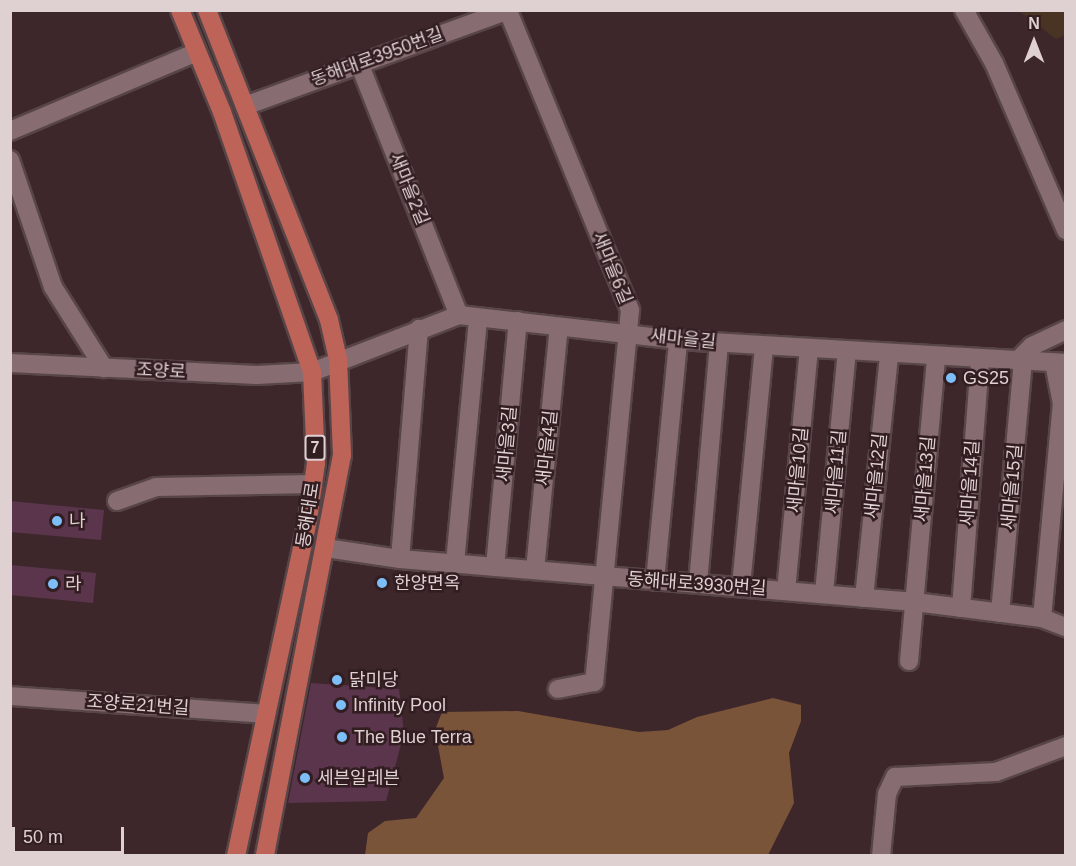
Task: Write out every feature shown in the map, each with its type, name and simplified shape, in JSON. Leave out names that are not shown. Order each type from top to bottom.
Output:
[{"type":"main road","name":"동해대로","points":[[180,10],[312,372],[313,484],[236,855]]},
{"type":"main road","name":"동해대로","points":[[207,10],[329,320],[338,358],[342,454],[326,548],[265,855]]},
{"type":"main road","points":[[197,52],[220,43]]},
{"type":"street","points":[[964,10],[994,63],[1065,230]]},
{"type":"street","name":"동해대로3950번길","points":[[245,105],[509,11]]},
{"type":"street","name":"새마을6길","points":[[509,11],[630,310],[594,682],[558,689]]},
{"type":"street","points":[[10,131],[197,52]]},
{"type":"street","name":"새마을2길","points":[[359,63],[459,315]]},
{"type":"street","points":[[10,160],[53,286],[104,368]]},
{"type":"street","name":"새마을길","points":[[312,372],[338,358],[459,315],[678,340],[1060,363]]},
{"type":"street","points":[[455,563],[478,318]]},
{"type":"street","name":"새마을3길","points":[[495,567],[518,321]]},
{"type":"street","name":"새마을4길","points":[[535,570],[559,327]]},
{"type":"street","points":[[400,559],[419,329]]},
{"type":"street","points":[[1020,361],[1032,346],[1065,330]]},
{"type":"street","points":[[655,581],[678,340]]},
{"type":"street","points":[[698,583],[719,343]]},
{"type":"street","points":[[741,586],[764,346]]},
{"type":"street","name":"새마을10길","points":[[786,591],[809,349]]},
{"type":"street","name":"새마을11길","points":[[824,593],[847,351]]},
{"type":"street","name":"새마을12길","points":[[864,598],[889,354]]},
{"type":"street","name":"새마을13길","points":[[909,661],[936,356]]},
{"type":"street","name":"새마을14길","points":[[961,608],[980,359]]},
{"type":"street","name":"새마을15길","points":[[1000,613],[1020,361]]},
{"type":"street","name":"조양로","points":[[10,363],[257,375],[312,372]]},
{"type":"street","points":[[1042,618],[1062,404],[1060,363]]},
{"type":"street","points":[[117,501],[156,487],[313,484]]},
{"type":"street","name":"동해대로3930번길","points":[[326,548],[400,559],[604,578],[741,586],[915,602],[1042,618],[1065,627]]},
{"type":"street","name":"조양로21번길","points":[[10,696],[265,714]]},
{"type":"street","points":[[881,855],[887,794],[895,777],[996,772],[1065,746]]},
{"type":"shaded area","points":[[1019,11],[1065,11],[1065,35],[1056,39]]},
{"type":"shaded area","points":[[773,698],[801,705],[801,721],[789,753],[794,803],[768,855],[365,855],[368,833],[385,821],[416,818],[444,778],[435,730],[442,712],[518,711],[639,732],[668,730],[697,717]]},
{"type":"building","name":"나","points":[[10,501],[104,510],[101,540],[10,532]]},
{"type":"building","name":"라","points":[[10,565],[96,573],[93,603],[10,595]]},
{"type":"building","name":"The Blue Terra","points":[[311,683],[399,689],[404,733],[386,801],[288,803]]},
{"type":"place","name":"GS25","points":[[951,378]]},
{"type":"place","name":"나","points":[[57,521]]},
{"type":"place","name":"한양면옥","points":[[382,583]]},
{"type":"place","name":"라","points":[[53,584]]},
{"type":"place","name":"닭미당","points":[[337,680]]},
{"type":"place","name":"Infinity Pool","points":[[341,705]]},
{"type":"place","name":"The Blue Terra","points":[[342,737]]},
{"type":"place","name":"세븐일레븐","points":[[305,778]]}]
